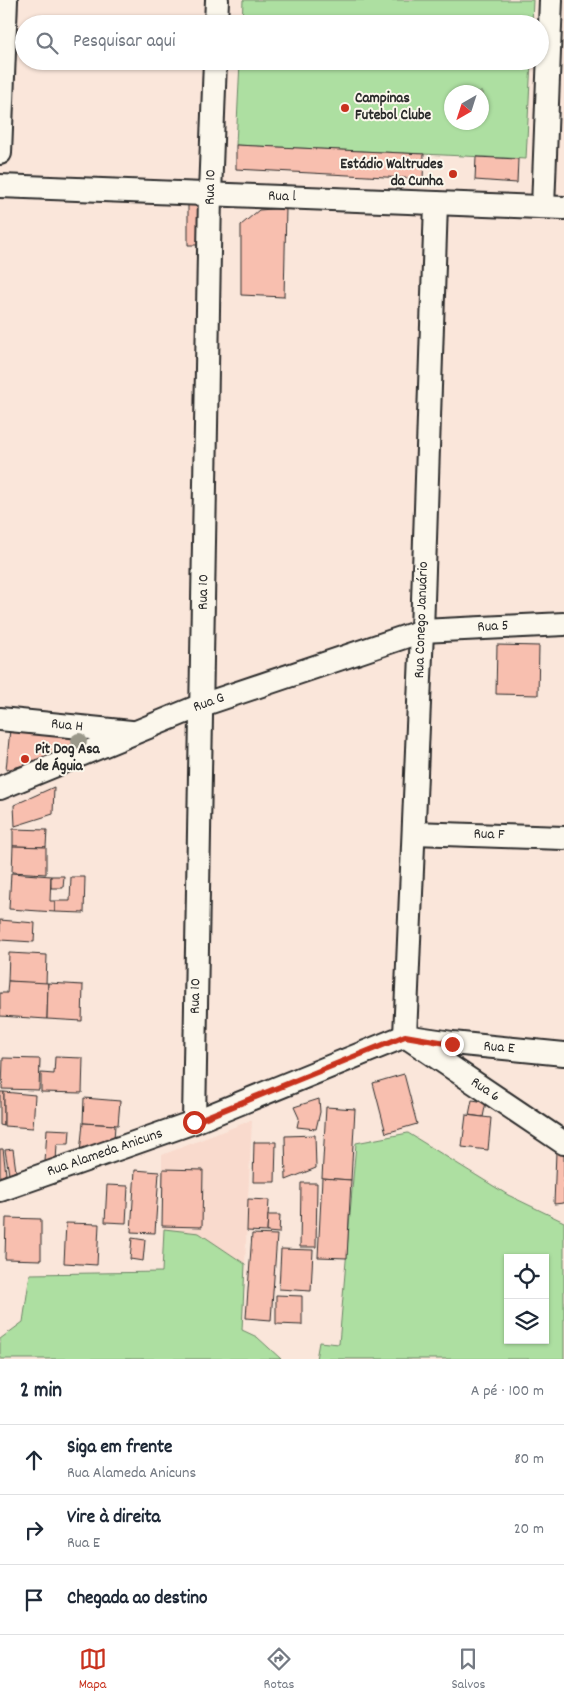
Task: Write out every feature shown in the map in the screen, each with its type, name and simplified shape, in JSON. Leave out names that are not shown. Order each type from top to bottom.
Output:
[{"type":"street","points":[[0,153],[6,0]]},
{"type":"street","points":[[216,15],[217,0]]},
{"type":"street","points":[[550,0],[554,207]]},
{"type":"street","name":"Rua 10","points":[[194,1122],[210,194],[215,70]]},
{"type":"street","name":"Rua l","points":[[0,186],[554,207]]},
{"type":"street","name":"Rua Conego Januário","points":[[405,1036],[422,631],[436,203]]},
{"type":"street","name":"Rua 5","points":[[422,631],[564,624]]},
{"type":"street","name":"Rua G","points":[[0,788],[202,705],[422,631]]},
{"type":"street","name":"Rua H","points":[[0,719],[135,733]]},
{"type":"street","name":"Rua F","points":[[414,833],[564,838]]},
{"type":"street","name":"Rua Alameda Anicuns","points":[[0,1190],[194,1122],[405,1036]]},
{"type":"street","name":"Rua E","points":[[405,1036],[452,1044],[564,1054]]},
{"type":"street","name":"Rua 6","points":[[405,1036],[564,1143]]},
{"type":"shaded area","points":[[252,1120],[245,1264],[199,1234],[164,1229],[162,1226],[162,1155]]},
{"type":"green space","points":[[243,0],[533,0],[532,15],[242,15]]},
{"type":"green space","name":"Campinas Futebol Clube","points":[[240,70],[531,70],[526,159],[236,145]]},
{"type":"green space","points":[[408,1133],[508,1195],[564,1222],[564,1359],[316,1359],[319,1342],[339,1344],[356,1143]]},
{"type":"green space","points":[[164,1229],[199,1233],[245,1264],[242,1330],[257,1337],[281,1359],[0,1359],[0,1339],[23,1322],[30,1274],[162,1272]]},
{"type":"building","points":[[236,145],[424,154],[423,179],[236,169]]},
{"type":"building","points":[[476,157],[518,159],[517,183],[475,180]]},
{"type":"building","points":[[188,198],[197,198],[205,209],[205,245],[188,245]]},
{"type":"building","points":[[286,208],[284,297],[241,295],[241,225],[259,210]]},
{"type":"building","points":[[497,645],[539,646],[538,695],[496,694]]},
{"type":"building","name":"Pit Dog Asa de Águia","points":[[10,729],[86,736],[89,740],[80,749],[6,770]]},
{"type":"building","points":[[54,787],[53,814],[15,826],[14,805]]},
{"type":"building","points":[[13,829],[47,830],[46,847],[13,846]]},
{"type":"building","points":[[13,846],[46,847],[46,874],[12,872]]},
{"type":"building","points":[[11,873],[51,876],[50,901],[55,901],[55,912],[9,909]]},
{"type":"building","points":[[51,876],[64,876],[63,888],[51,888]]},
{"type":"building","points":[[71,877],[85,877],[84,913],[55,912],[55,901],[70,901]]},
{"type":"building","points":[[0,920],[35,923],[34,942],[0,940]]},
{"type":"building","points":[[9,953],[47,955],[46,984],[8,981]]},
{"type":"building","points":[[8,981],[48,983],[47,1019],[0,1016],[0,993],[7,993]]},
{"type":"building","points":[[48,983],[83,985],[82,1021],[47,1019]]},
{"type":"building","points":[[55,1057],[83,1058],[82,1093],[41,1092],[41,1073],[54,1074]]},
{"type":"building","points":[[3,1058],[40,1059],[39,1090],[2,1089]]},
{"type":"building","points":[[404,1074],[417,1124],[386,1133],[373,1083]]},
{"type":"building","points":[[0,1092],[4,1092],[4,1126],[0,1125]]},
{"type":"building","points":[[4,1092],[35,1095],[33,1128],[4,1126]]},
{"type":"building","points":[[84,1098],[120,1101],[118,1125],[83,1123]]},
{"type":"building","points":[[319,1099],[320,1112],[316,1129],[297,1127],[299,1118],[294,1107]]},
{"type":"building","points":[[472,1100],[486,1102],[483,1117],[469,1115]]},
{"type":"building","points":[[326,1107],[355,1109],[351,1180],[322,1178]]},
{"type":"building","points":[[466,1115],[491,1118],[488,1150],[462,1147]]},
{"type":"building","points":[[83,1123],[115,1125],[114,1140],[80,1153]]},
{"type":"building","points":[[47,1129],[70,1130],[69,1144],[57,1144],[56,1162],[45,1162]]},
{"type":"building","points":[[315,1135],[316,1168],[286,1180],[285,1136]]},
{"type":"building","points":[[254,1142],[276,1142],[275,1182],[253,1182]]},
{"type":"building","points":[[0,1149],[3,1149],[6,1174],[0,1177]]},
{"type":"building","points":[[13,1149],[16,1171],[9,1174],[5,1150]]},
{"type":"building","points":[[556,1152],[564,1154],[564,1203],[554,1204]]},
{"type":"building","points":[[163,1169],[203,1170],[202,1227],[162,1226]]},
{"type":"building","points":[[135,1170],[159,1172],[155,1233],[131,1232]]},
{"type":"building","points":[[322,1178],[351,1180],[347,1258],[318,1257]]},
{"type":"building","points":[[301,1183],[317,1183],[316,1247],[300,1247]]},
{"type":"building","points":[[107,1185],[128,1186],[126,1223],[105,1222]]},
{"type":"building","points":[[248,1199],[269,1200],[267,1232],[247,1231]]},
{"type":"building","points":[[268,1215],[280,1215],[279,1233],[267,1232]]},
{"type":"building","points":[[6,1218],[41,1219],[41,1260],[5,1259]]},
{"type":"building","points":[[66,1223],[99,1224],[97,1265],[64,1263]]},
{"type":"building","points":[[252,1234],[277,1235],[271,1320],[246,1318]]},
{"type":"building","points":[[132,1238],[145,1240],[143,1261],[130,1259]]},
{"type":"building","points":[[281,1249],[313,1250],[311,1291],[279,1289]]},
{"type":"building","points":[[276,1295],[302,1296],[302,1325],[276,1324]]},
{"type":"place","name":"Campinas Futebol Clube","points":[[345,108]]},
{"type":"place","name":"Estádio Waltrudes da Cunha","points":[[453,174]]},
{"type":"place","name":"Pit Dog Asa de Águia","points":[[25,759]]},
{"type":"route","points":[[194,1122],[405,1036],[452,1044]]}]
